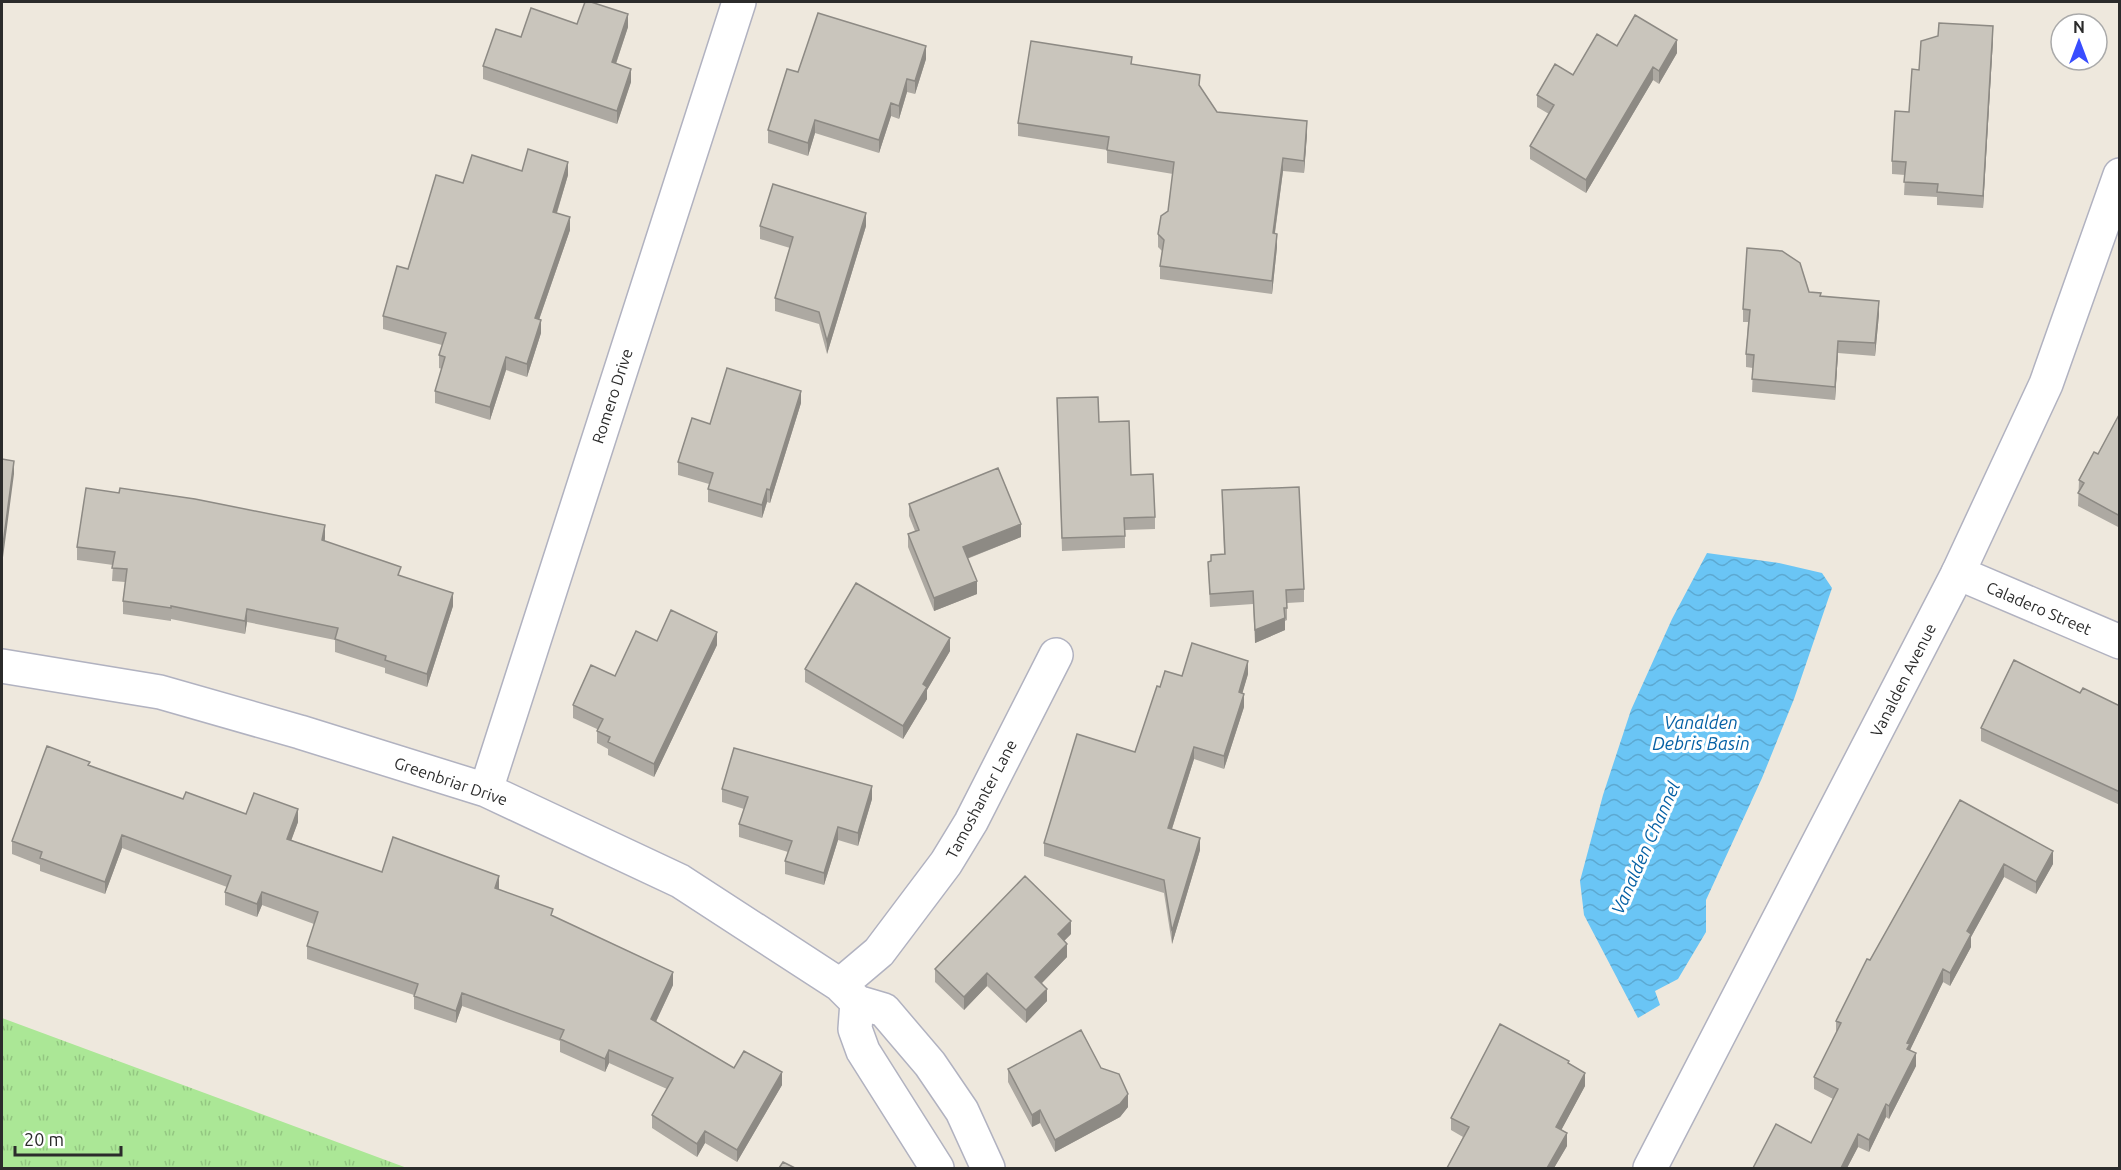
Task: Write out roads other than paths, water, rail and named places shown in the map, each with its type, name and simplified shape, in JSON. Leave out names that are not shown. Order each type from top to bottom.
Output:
[{"type":"street","name":"Romero Drive","points":[[486,790],[739,2]]},
{"type":"street","name":"Vanalden Avenue","points":[[1650,1168],[1958,573],[2046,384],[2120,175]]},
{"type":"street","name":"Caladero Street","points":[[1958,573],[2120,642]]},
{"type":"street","name":"Tamoshanter Lane","points":[[849,993],[946,864],[971,822],[1056,655]]},
{"type":"street","name":"Greenbriar Drive","points":[[2,666],[160,692],[300,732],[486,790],[680,881],[849,993],[884,1010],[930,1064],[962,1111],[988,1168]]},
{"type":"street","points":[[849,993],[855,1029],[863,1051],[937,1168]]},
{"type":"water","name":"Vanalden Debris Basin","points":[[1707,553],[1779,563],[1822,573],[1832,588],[1794,699],[1762,778],[1706,900],[1706,932],[1678,979],[1655,991],[1660,1005],[1638,1018],[1584,915],[1580,881],[1603,795],[1631,710],[1672,619]]},
{"type":"water label","name":"Vanalden Channel","points":[[1646,848]]}]
